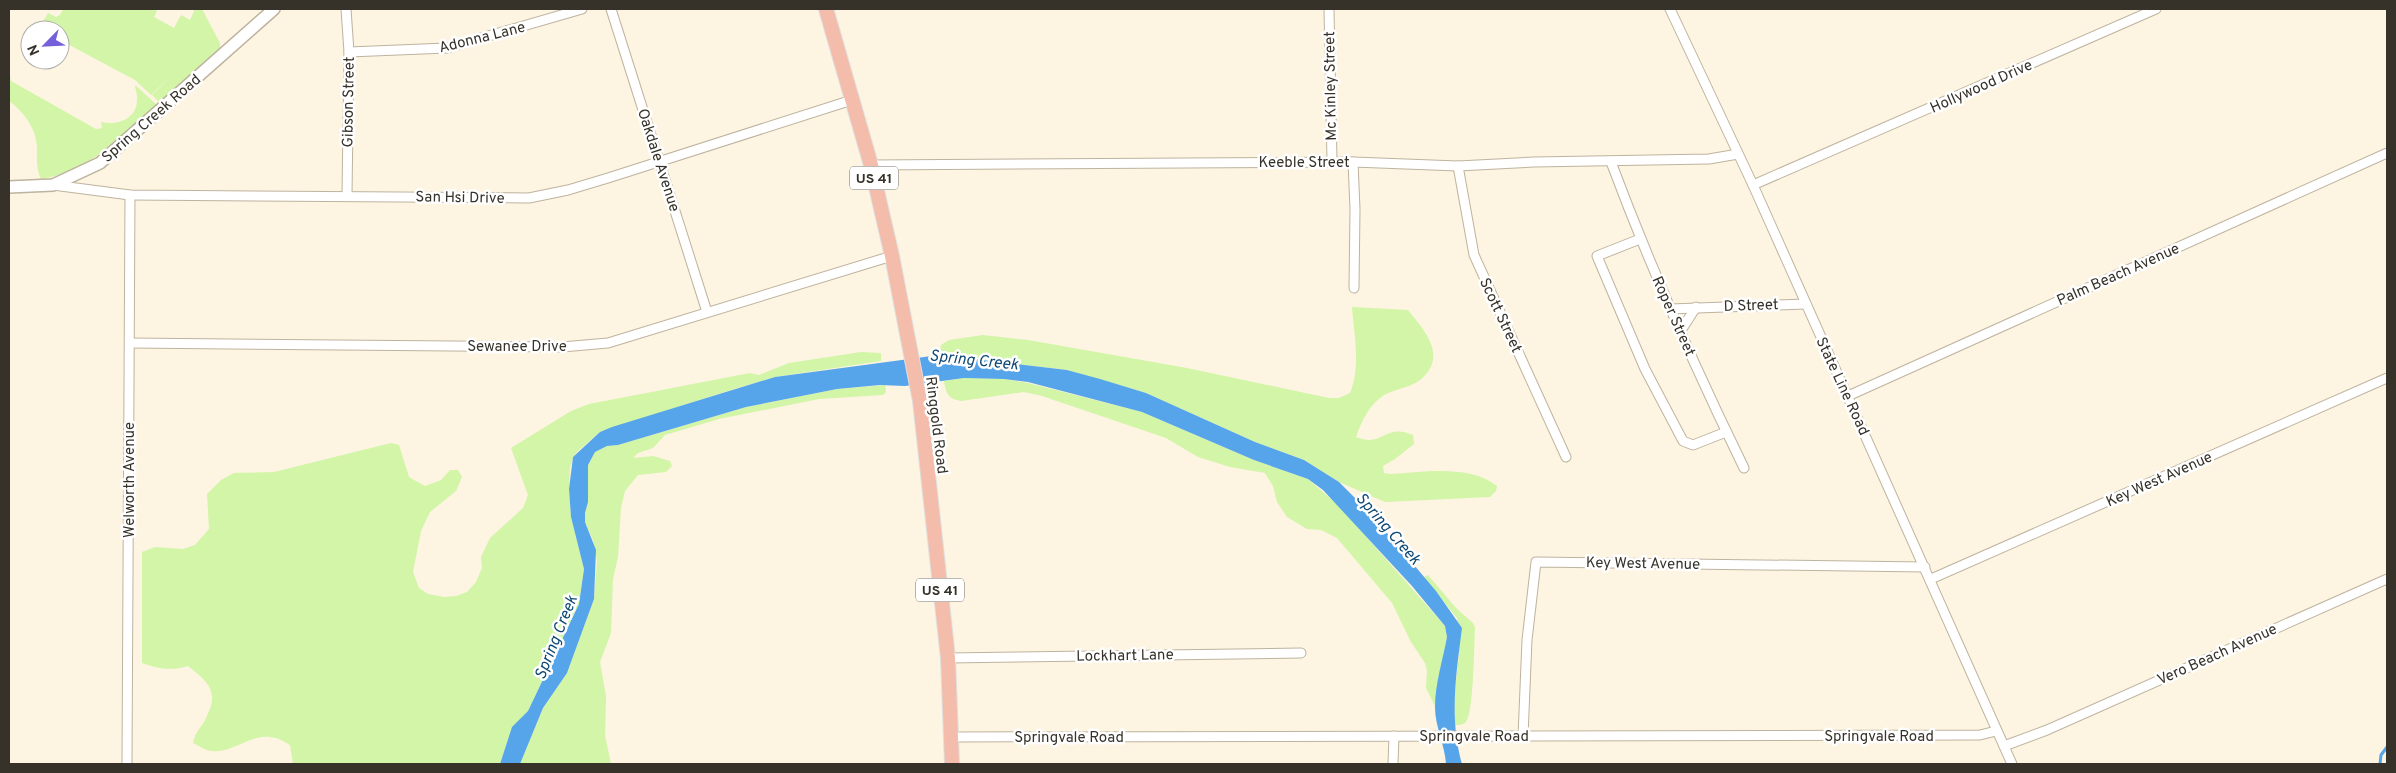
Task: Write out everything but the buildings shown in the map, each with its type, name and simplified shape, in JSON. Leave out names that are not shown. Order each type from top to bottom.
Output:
[{"type":"main road","name":"Ringgold Road","points":[[826,9],[871,165],[892,256],[920,401],[948,658],[952,764]]},
{"type":"street","name":"Spring Creek Road","points":[[9,187],[53,185],[100,163],[274,9]]},
{"type":"street","name":"Gibson Street","points":[[346,9],[349,52],[346,195]]},
{"type":"street","name":"Adonna Lane","points":[[349,52],[447,48],[582,9]]},
{"type":"street","name":"Oakdale Avenue","points":[[611,9],[707,312]]},
{"type":"street","name":"Mc Kinley Street","points":[[1329,9],[1332,162]]},
{"type":"street","name":"State Line Road","points":[[1670,9],[1754,185],[1805,304],[1931,579],[2012,764]]},
{"type":"street","name":"Hollywood Drive","points":[[1754,185],[2156,9]]},
{"type":"street","name":"San Hsi Drive","points":[[53,185],[130,195],[346,195],[528,198],[568,190],[852,100]]},
{"type":"street","name":"Palm Beach Avenue","points":[[1848,396],[2387,152]]},
{"type":"street","name":"Keeble Street","points":[[871,165],[1353,162],[1458,166],[1534,162],[1709,159],[1738,154]]},
{"type":"street","points":[[1353,162],[1355,209],[1354,288]]},
{"type":"street","name":"Roper Street","points":[[1610,162],[1640,239],[1680,332],[1744,468]]},
{"type":"street","name":"Scott Street","points":[[1458,166],[1474,255],[1566,457]]},
{"type":"street","name":"Welworth Avenue","points":[[127,764],[130,195]]},
{"type":"street","points":[[1640,239],[1597,256],[1645,369],[1683,441],[1693,445],[1726,432]]},
{"type":"street","name":"Sewanee Drive","points":[[130,343],[562,347],[608,343],[892,256]]},
{"type":"street","name":"D Street","points":[[1670,309],[1805,304]]},
{"type":"street","points":[[1680,332],[1696,307]]},
{"type":"street","name":"Key West Avenue","points":[[1931,579],[2387,378]]},
{"type":"street","name":"Key West Avenue","points":[[1523,736],[1527,640],[1536,562],[1925,566]]},
{"type":"street","name":"Vero Beach Avenue","points":[[2004,746],[2048,730],[2387,579]]},
{"type":"street","name":"Lockhart Lane","points":[[948,658],[1301,653]]},
{"type":"street","name":"Springvale Road","points":[[952,738],[1980,735],[1996,731]]},
{"type":"street","points":[[1392,764],[1394,736]]},
{"type":"green space","points":[[63,9],[152,9],[157,11],[154,17],[174,28],[181,15],[190,20],[195,9],[202,9],[220,43],[220,48],[159,102],[152,95],[176,72],[151,95],[135,80],[70,45],[70,20],[44,20],[48,13],[56,17],[60,15]]},
{"type":"green space","points":[[9,72],[11,81],[96,129],[102,128],[101,122],[119,122],[125,120],[134,112],[137,96],[135,85],[157,105],[118,140],[90,160],[74,169],[41,179],[36,140],[32,127],[20,110],[9,101]]},
{"type":"green space","points":[[1352,307],[1408,310],[1421,326],[1431,344],[1433,353],[1433,362],[1420,380],[1384,395],[1374,403],[1356,437],[1369,440],[1399,431],[1413,435],[1414,444],[1383,466],[1384,473],[1446,471],[1474,475],[1486,479],[1497,486],[1496,491],[1490,497],[1385,502],[1339,482],[1304,460],[1255,442],[1146,393],[1067,370],[939,355],[941,345],[949,340],[983,335],[1028,340],[1187,368],[1329,398],[1339,398],[1350,393],[1355,373],[1356,351]]},
{"type":"green space","points":[[861,352],[881,353],[881,361],[775,377],[737,388],[600,432],[578,451],[573,457],[570,468],[569,489],[571,517],[584,569],[579,604],[528,711],[512,728],[500,764],[293,764],[290,745],[278,739],[266,737],[246,741],[227,749],[207,750],[193,743],[209,712],[211,704],[211,690],[207,684],[188,666],[165,669],[142,663],[142,552],[155,547],[183,549],[195,545],[209,529],[207,494],[221,480],[234,473],[274,472],[391,443],[399,445],[409,477],[425,486],[441,480],[450,470],[458,470],[462,477],[456,491],[430,512],[421,531],[413,572],[419,588],[428,594],[444,597],[456,596],[467,592],[476,582],[482,568],[481,557],[490,538],[523,508],[528,495],[511,448],[571,411],[589,404],[750,373],[759,375],[789,363]]},
{"type":"green space","points":[[964,378],[1004,379],[1028,383],[1142,412],[1254,460],[1308,479],[1339,506],[1445,626],[1447,637],[1435,706],[1426,688],[1427,671],[1425,663],[1411,642],[1392,603],[1337,538],[1321,530],[1307,529],[1287,517],[1277,502],[1273,486],[1265,473],[1230,467],[1198,457],[1166,438],[1042,396],[1024,392],[961,401],[953,399],[947,392],[944,381]]},
{"type":"green space","points":[[885,385],[886,392],[883,395],[819,399],[719,419],[665,435],[653,448],[638,453],[633,458],[653,456],[670,461],[672,466],[666,472],[638,475],[625,491],[621,508],[618,557],[613,579],[611,633],[600,662],[606,696],[605,735],[611,764],[520,764],[543,708],[567,673],[594,599],[597,561],[593,540],[585,522],[585,513],[588,502],[588,465],[595,452],[607,446],[618,445],[746,407],[837,389]]},
{"type":"green space","points":[[1428,575],[1475,627],[1471,705],[1466,722],[1461,725],[1455,725],[1454,697],[1459,655],[1457,618],[1424,577]]},
{"type":"water","points":[[939,355],[1067,370],[1146,393],[1255,442],[1304,460],[1339,482],[1370,513],[1436,591],[1462,628],[1456,680],[1455,713],[1458,747],[1462,764],[1446,764],[1435,714],[1436,689],[1447,637],[1445,626],[1412,586],[1323,490],[1308,479],[1254,460],[1142,412],[1028,382],[964,378],[905,386],[880,385],[837,389],[746,407],[618,445],[607,446],[595,452],[588,465],[588,502],[585,513],[585,522],[596,550],[594,599],[567,673],[543,708],[520,764],[500,764],[512,727],[528,711],[579,604],[584,569],[571,517],[569,489],[573,457],[600,432],[612,427],[775,377]]},
{"type":"waterway","name":"Spring Creek","points":[[2380,764],[2381,755],[2387,747]]}]
